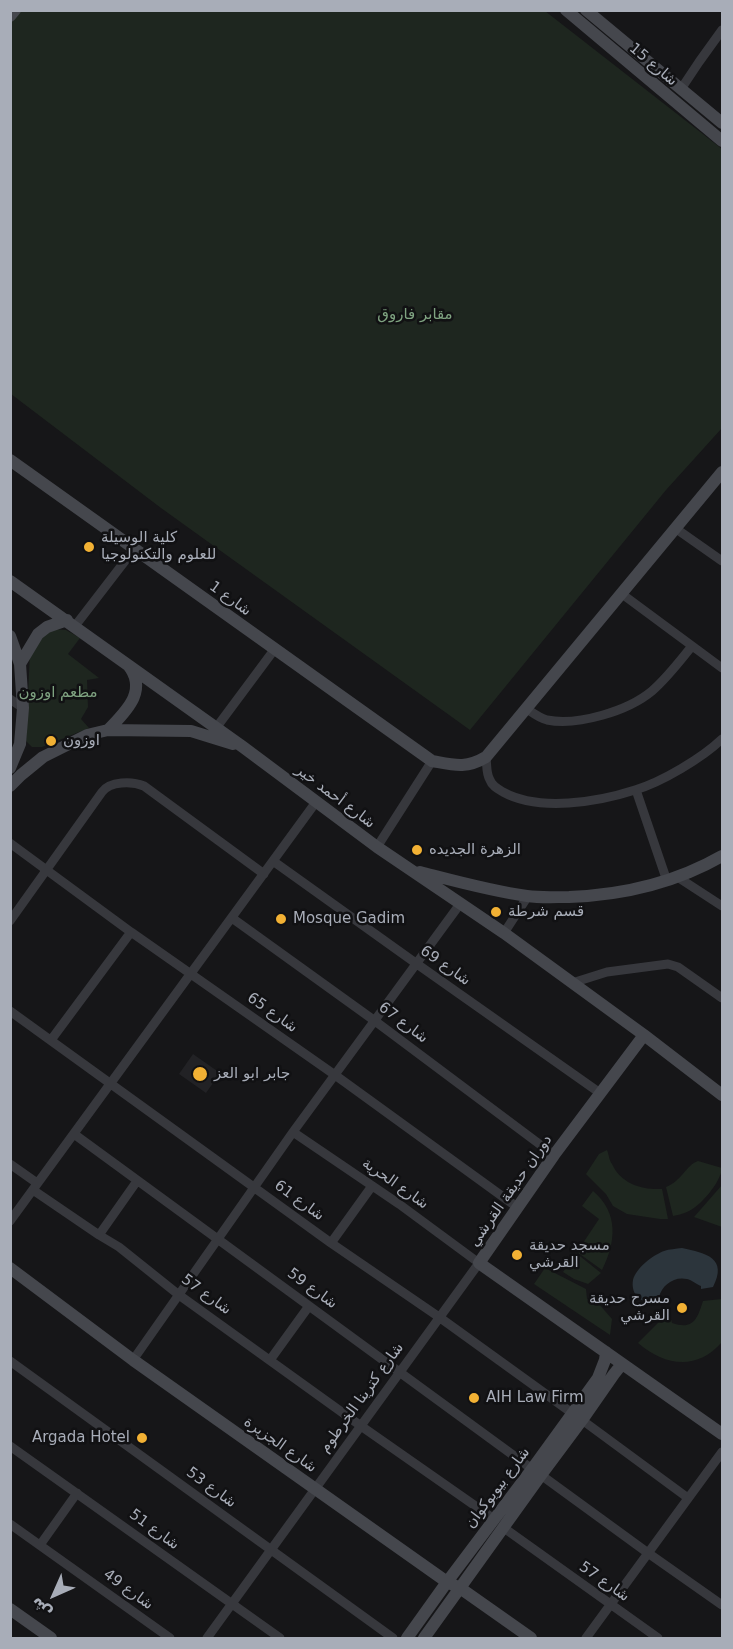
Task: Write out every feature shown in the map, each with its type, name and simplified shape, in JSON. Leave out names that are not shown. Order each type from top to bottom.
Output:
[{"type":"street","points":[[10,16],[15,10]]},
{"type":"street","name":"شارع 15","points":[[566,10],[723,141]]},
{"type":"street","name":"شارع 15","points":[[586,10],[723,123]]},
{"type":"street","points":[[681,89],[719,44],[723,30]]},
{"type":"street","name":"شارع 1","points":[[10,460],[432,761]]},
{"type":"street","points":[[377,847],[432,761],[462,766],[476,764],[486,757],[723,472]]},
{"type":"street","points":[[675,528],[723,561]]},
{"type":"street","points":[[20,664],[38,634],[47,627],[71,623],[135,548]]},
{"type":"street","name":"شارع أحمد خير","points":[[10,581],[121,658],[377,847],[504,933],[644,1035]]},
{"type":"street","points":[[622,594],[723,668]]},
{"type":"street","points":[[10,636],[20,664],[22,708],[20,744],[10,768]]},
{"type":"street","points":[[527,709],[538,717],[556,721],[587,719],[617,710],[651,692],[692,645]]},
{"type":"street","points":[[216,728],[274,650]]},
{"type":"street","points":[[108,730],[129,708],[136,689],[136,676],[121,658]]},
{"type":"street","points":[[10,699],[22,708]]},
{"type":"street","points":[[10,786],[43,757],[87,735],[108,730],[191,730],[243,747]]},
{"type":"street","points":[[486,757],[490,781],[495,787],[510,796],[527,801],[558,804],[592,800],[636,790],[668,775],[707,752],[723,739]]},
{"type":"street","points":[[20,744],[26,754],[32,757],[43,757]]},
{"type":"street","points":[[10,921],[105,787],[113,784],[144,786],[264,874]]},
{"type":"street","points":[[636,790],[673,879],[723,906]]},
{"type":"street","points":[[10,1221],[316,802]]},
{"type":"street","name":"شارع 65","points":[[10,843],[517,1207]]},
{"type":"street","points":[[410,870],[528,896],[564,897],[609,894],[673,879],[723,856]]},
{"type":"street","name":"شارع 69","points":[[273,861],[600,1093]]},
{"type":"street","points":[[504,933],[528,896]]},
{"type":"street","points":[[133,1360],[293,1132],[460,904]]},
{"type":"street","name":"شارع 67","points":[[232,918],[375,1021],[554,1155]]},
{"type":"street","points":[[51,1040],[131,932]]},
{"type":"street","points":[[572,983],[607,972],[668,964],[678,967],[723,998]]},
{"type":"street","name":"شارع 61","points":[[10,1011],[254,1188],[577,1416],[688,1498]]},
{"type":"street","points":[[644,1035],[721,1091]]},
{"type":"street","name":"دوران حديقة القرشي","points":[[644,1035],[554,1155],[479,1263],[723,1434]]},
{"type":"street","name":"شارع الحرية","points":[[293,1132],[479,1263]]},
{"type":"street","name":"شارع 59","points":[[74,1134],[536,1472],[723,1605]]},
{"type":"street","name":"شارع 57","points":[[10,1164],[35,1186],[99,1235],[119,1247],[179,1295],[658,1638]]},
{"type":"street","points":[[99,1235],[137,1181]]},
{"type":"street","points":[[331,1243],[372,1186]]},
{"type":"street","name":"شارع كترينا الخرطوم","points":[[207,1638],[479,1263]]},
{"type":"street","name":"شارع الجزيرة","points":[[12,1270],[133,1360],[447,1582],[460,1588],[531,1638]]},
{"type":"street","points":[[270,1360],[309,1306]]},
{"type":"street","name":"شارع بيويوكوان","points":[[577,1416],[598,1378],[606,1352]]},
{"type":"street","name":"شارع 53","points":[[10,1361],[393,1638]]},
{"type":"street","name":"شارع بيويوكوان","points":[[424,1638],[460,1588],[499,1523],[577,1416],[622,1364]]},
{"type":"street","name":"شارع 51","points":[[10,1446],[280,1638]]},
{"type":"street","points":[[586,1638],[723,1452]]},
{"type":"street","points":[[40,1545],[77,1493]]},
{"type":"street","name":"شارع بيويوكوان","points":[[407,1638],[447,1582],[499,1523]]},
{"type":"street","name":"شارع 49","points":[[10,1524],[170,1638]]},
{"type":"street","points":[[10,1609],[48,1638]]},
{"type":"shaded area","name":"جابر ابو العز","points":[[193,1054],[220,1073],[206,1093],[179,1074]]},
{"type":"shaded area","points":[[682,1248],[706,1255],[716,1263],[717,1277],[713,1287],[701,1289],[701,1286],[691,1280],[682,1278],[666,1285],[659,1297],[654,1300],[644,1301],[636,1296],[633,1280],[646,1262],[660,1253]]},
{"type":"green space","name":"مقابر فاروق","points":[[15,11],[545,11],[722,149],[722,428],[666,490],[470,730],[161,508],[11,394],[10,16]]},
{"type":"green space","name":"مطعم اوزون","points":[[52,629],[66,630],[80,638],[68,654],[99,678],[87,680],[88,707],[81,719],[89,728],[42,747],[32,747],[26,741],[30,651],[41,636]]},
{"type":"green space","points":[[607,1150],[616,1171],[627,1181],[640,1187],[662,1189],[668,1219],[627,1214],[613,1206],[606,1194],[586,1174],[599,1154]]},
{"type":"green space","points":[[698,1161],[722,1168],[721,1174],[698,1205],[685,1213],[673,1216],[666,1187]]},
{"type":"green space","points":[[722,1185],[722,1227],[694,1217]]},
{"type":"green space","points":[[593,1191],[611,1218],[612,1238],[602,1270],[577,1252],[599,1219],[582,1206]]},
{"type":"green space","points":[[576,1253],[601,1273],[588,1284],[563,1272]]},
{"type":"green space","points":[[545,1268],[586,1289],[587,1299],[598,1303],[612,1319],[610,1335],[534,1284]]},
{"type":"green space","points":[[722,1299],[722,1342],[702,1358],[681,1362],[670,1360],[659,1357],[638,1343],[669,1312],[672,1323],[685,1325],[696,1318],[703,1301]]},
{"type":"place","name":"كلية الوسيلة للعلوم والتكنولوجيا","points":[[89,547]]},
{"type":"place","name":"اوزون","points":[[51,741]]},
{"type":"place","name":"الزهرة الجديده","points":[[417,850]]},
{"type":"place","name":"قسم شرطة","points":[[496,912]]},
{"type":"place","name":"Mosque Gadim","points":[[281,919]]},
{"type":"place","name":"جابر ابو العز","points":[[200,1074]]},
{"type":"place","name":"مسجد حديقة القرشي","points":[[517,1255]]},
{"type":"place","name":"مسرح حديقة القرشي","points":[[682,1308]]},
{"type":"place","name":"AIH Law Firm","points":[[474,1398]]},
{"type":"place","name":"Argada Hotel","points":[[142,1438]]}]
